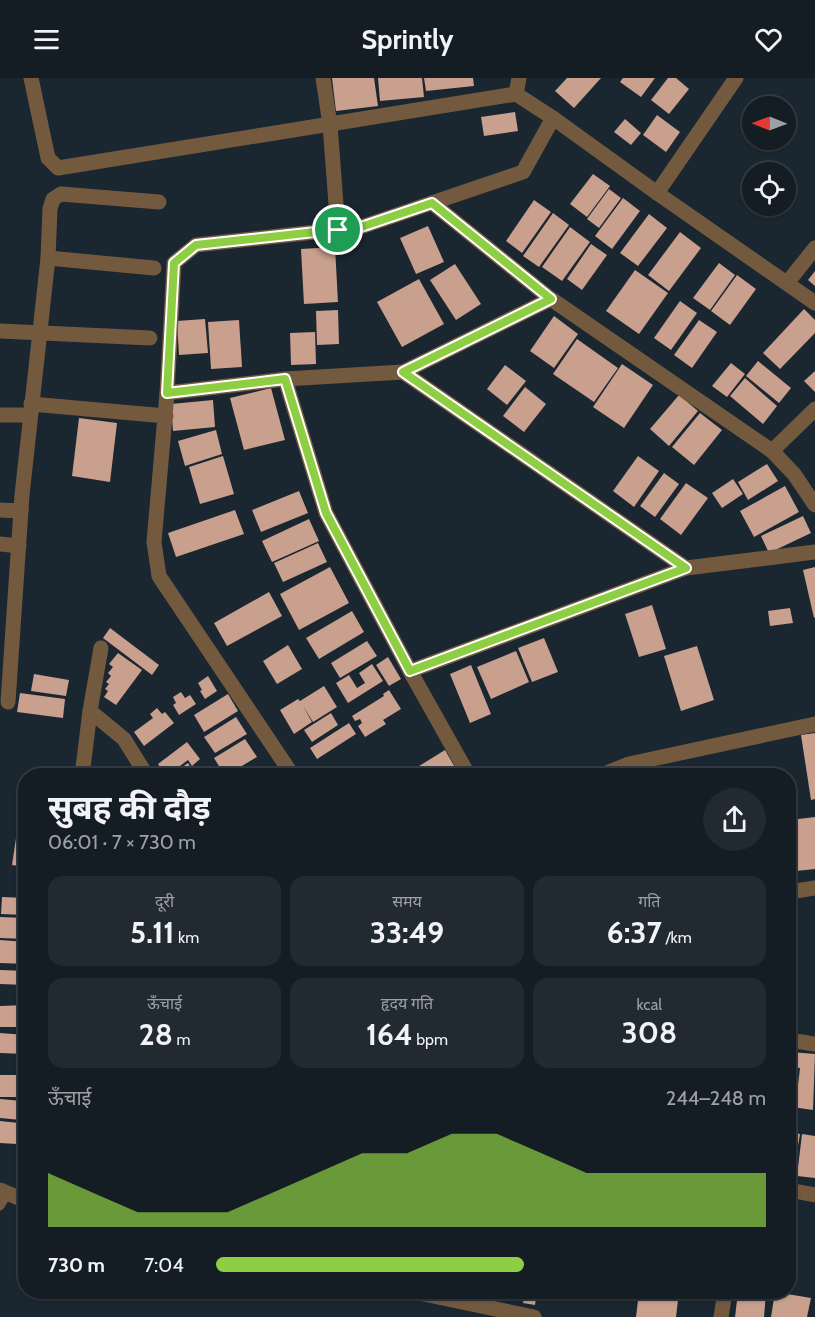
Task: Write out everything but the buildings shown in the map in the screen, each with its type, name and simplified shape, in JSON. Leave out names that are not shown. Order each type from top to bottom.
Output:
[{"type":"street","points":[[31,78],[48,158],[58,168]]},
{"type":"street","points":[[323,78],[330,125],[338,230]]},
{"type":"street","points":[[516,94],[519,78]]},
{"type":"street","points":[[657,193],[734,79]]},
{"type":"street","points":[[58,168],[516,94],[815,303]]},
{"type":"street","points":[[287,768],[159,576],[154,542],[167,393],[174,263],[196,245],[361,227],[523,172],[553,118]]},
{"type":"street","points":[[8,702],[5,669],[6,638],[19,546],[30,410],[48,258],[50,209],[58,168]]},
{"type":"street","points":[[53,199],[61,194],[159,202]]},
{"type":"street","points":[[432,203],[551,299],[772,451],[794,474],[815,505]]},
{"type":"street","points":[[787,283],[815,248]]},
{"type":"street","points":[[48,258],[154,268]]},
{"type":"street","points":[[167,393],[285,379],[403,372],[551,299]]},
{"type":"street","points":[[0,331],[150,338]]},
{"type":"street","points":[[403,372],[686,568]]},
{"type":"street","points":[[285,379],[326,513],[465,768]]},
{"type":"street","points":[[772,451],[815,409]]},
{"type":"street","points":[[0,415],[30,410],[165,416]]},
{"type":"street","points":[[0,510],[21,512]]},
{"type":"street","points":[[0,544],[19,546]]},
{"type":"street","points":[[410,671],[686,568],[815,552]]},
{"type":"street","points":[[83,768],[101,648]]},
{"type":"street","points":[[90,711],[124,740],[142,768]]},
{"type":"street","points":[[639,768],[815,724]]},
{"type":"street","points":[[796,891],[815,888]]},
{"type":"street","points":[[796,1041],[815,1044]]},
{"type":"street","points":[[796,1191],[815,1195]]},
{"type":"street","points":[[3,1196],[18,1197]]},
{"type":"street","points":[[457,1299],[534,1317]]},
{"type":"street","points":[[721,1317],[723,1299]]},
{"type":"route","points":[[432,203],[551,299],[403,372],[686,568],[410,671],[326,513],[285,379],[167,393],[174,263],[196,245],[338,230],[361,227],[432,203]]}]
